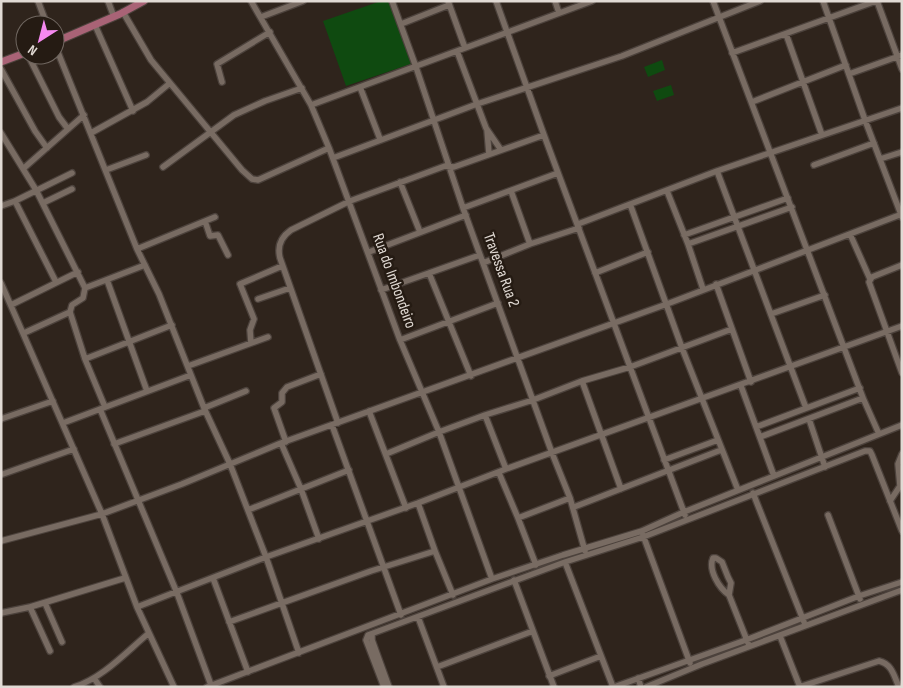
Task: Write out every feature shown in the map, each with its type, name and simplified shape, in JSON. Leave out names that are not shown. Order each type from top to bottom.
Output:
[{"type":"main road","points":[[65,40],[144,1]]},
{"type":"main road","points":[[1,62],[15,58]]},
{"type":"street","points":[[38,1],[43,15]]},
{"type":"street","points":[[108,1],[114,17]]},
{"type":"street","name":"Rua do Imbondeiro","points":[[251,1],[302,88],[329,148],[400,340],[439,432],[492,580]]},
{"type":"street","points":[[261,17],[303,1]]},
{"type":"street","name":"Travessa Rua 2","points":[[392,1],[463,208],[552,453],[574,507],[586,555]]},
{"type":"street","points":[[496,1],[687,520]]},
{"type":"street","points":[[555,1],[559,13]]},
{"type":"street","points":[[311,105],[592,1]]},
{"type":"street","points":[[713,1],[863,398],[879,434]]},
{"type":"street","points":[[333,158],[477,104],[622,56],[760,1]]},
{"type":"street","points":[[1,541],[102,514],[283,443],[422,391],[471,376],[667,304],[901,215],[823,1]]},
{"type":"street","points":[[732,53],[877,1],[900,56],[902,69]]},
{"type":"street","points":[[401,24],[448,3],[465,48]]},
{"type":"street","points":[[123,12],[146,53],[242,170],[255,180],[274,174],[329,148]]},
{"type":"street","points":[[96,26],[133,111]]},
{"type":"street","points":[[222,82],[218,64],[270,32]]},
{"type":"street","points":[[786,34],[822,135]]},
{"type":"street","points":[[457,51],[486,128],[501,150]]},
{"type":"street","points":[[849,74],[900,56]]},
{"type":"street","points":[[33,65],[59,117],[68,129]]},
{"type":"street","points":[[64,65],[137,249],[172,325],[204,410],[230,464],[266,557],[299,652]]},
{"type":"street","points":[[752,102],[846,65]]},
{"type":"street","points":[[1,69],[35,131],[47,148]]},
{"type":"street","points":[[91,133],[133,111],[170,83]]},
{"type":"street","points":[[360,87],[380,139]]},
{"type":"street","points":[[163,167],[244,110],[302,88]]},
{"type":"street","points":[[483,263],[716,171],[902,108]]},
{"type":"street","points":[[24,168],[84,115]]},
{"type":"street","points":[[486,128],[489,154]]},
{"type":"street","points":[[1,133],[36,190],[85,288],[83,298],[72,305],[70,312],[114,444],[177,593],[209,686],[492,580],[585,548],[642,534],[684,512],[902,425]]},
{"type":"street","points":[[401,614],[349,470],[321,374],[282,266],[279,247],[288,232],[350,201],[445,166],[450,167],[544,135]]},
{"type":"street","points":[[814,165],[874,143]]},
{"type":"street","points":[[880,159],[902,152]]},
{"type":"street","points":[[106,170],[146,155]]},
{"type":"street","points":[[716,171],[771,314],[826,467]]},
{"type":"street","points":[[1,206],[15,201],[72,172]]},
{"type":"street","points":[[463,208],[558,172]]},
{"type":"street","points":[[400,182],[420,232]]},
{"type":"street","points":[[43,203],[72,189]]},
{"type":"street","points":[[511,190],[530,244]]},
{"type":"street","points":[[667,191],[703,289]]},
{"type":"street","points":[[684,234],[788,198]]},
{"type":"street","points":[[15,201],[56,282]]},
{"type":"street","points":[[630,204],[682,348],[738,490]]},
{"type":"street","points":[[688,244],[792,207]]},
{"type":"street","points":[[369,252],[466,215]]},
{"type":"street","points":[[137,249],[214,217]]},
{"type":"street","points":[[205,221],[210,236],[219,236],[228,255]]},
{"type":"street","points":[[850,234],[870,279],[870,285],[902,373]]},
{"type":"street","points":[[595,273],[648,252]]},
{"type":"street","points":[[381,290],[480,255]]},
{"type":"street","points":[[85,288],[145,265]]},
{"type":"street","points":[[870,279],[902,265]]},
{"type":"street","points":[[251,343],[250,330],[254,319],[240,284],[282,266]]},
{"type":"street","points":[[11,304],[78,272]]},
{"type":"street","points":[[429,273],[471,376]]},
{"type":"street","points":[[107,280],[147,391]]},
{"type":"street","points":[[1,283],[102,514],[125,578],[174,687]]},
{"type":"street","points":[[716,284],[751,382]]},
{"type":"street","points":[[258,300],[290,288]]},
{"type":"street","points":[[771,314],[824,295]]},
{"type":"street","points":[[400,340],[498,303]]},
{"type":"street","points":[[24,333],[70,312]]},
{"type":"street","points":[[85,359],[172,325]]},
{"type":"street","points":[[138,607],[266,557],[406,508],[902,326]]},
{"type":"street","points":[[386,454],[485,415],[533,400],[582,381],[630,367],[732,329]]},
{"type":"street","points":[[188,366],[268,337]]},
{"type":"street","points":[[319,539],[283,443],[274,408],[282,402],[282,392],[287,387],[321,374]]},
{"type":"street","points":[[63,423],[191,375]]},
{"type":"street","points":[[582,381],[621,488]]},
{"type":"street","points":[[741,386],[774,476]]},
{"type":"street","points":[[756,427],[860,388]]},
{"type":"street","points":[[114,444],[204,410],[246,391]]},
{"type":"street","points":[[760,436],[863,398]]},
{"type":"street","points":[[1,419],[53,401]]},
{"type":"street","points":[[805,409],[809,419]]},
{"type":"street","points":[[369,411],[406,508]]},
{"type":"street","points":[[485,415],[506,470]]},
{"type":"street","points":[[664,460],[718,440]]},
{"type":"street","points":[[3,474],[74,449]]},
{"type":"street","points":[[574,507],[721,450]]},
{"type":"street","points":[[384,687],[366,636],[514,580],[642,534],[687,520],[865,451],[870,451],[902,531]]},
{"type":"street","points":[[890,501],[900,486],[898,464],[902,454]]},
{"type":"street","points":[[248,510],[349,470]]},
{"type":"street","points":[[499,473],[536,565]]},
{"type":"street","points":[[753,493],[805,626]]},
{"type":"street","points":[[518,518],[570,498]]},
{"type":"street","points":[[418,503],[453,595]]},
{"type":"street","points":[[828,514],[862,604]]},
{"type":"street","points":[[642,534],[692,668]]},
{"type":"street","points":[[229,622],[435,551]]},
{"type":"street","points":[[729,595],[731,583],[722,562],[713,558],[712,566],[716,579],[729,595],[749,647]]},
{"type":"street","points":[[565,562],[614,687],[746,640],[859,596],[902,582]]},
{"type":"street","points":[[1,613],[45,603],[125,578]]},
{"type":"street","points":[[214,578],[248,672]]},
{"type":"street","points":[[514,580],[554,687]]},
{"type":"street","points":[[646,687],[902,590]]},
{"type":"street","points":[[45,603],[62,642]]},
{"type":"street","points":[[30,607],[50,652]]},
{"type":"street","points":[[418,617],[444,687]]},
{"type":"street","points":[[436,667],[532,631]]},
{"type":"street","points":[[74,687],[94,678],[149,633]]},
{"type":"street","points":[[372,634],[372,640],[390,687]]},
{"type":"street","points":[[780,636],[800,687],[879,660],[891,667],[899,687]]},
{"type":"street","points":[[549,676],[601,656]]},
{"type":"street","points":[[94,678],[100,687]]},
{"type":"street","points":[[638,678],[641,687]]},
{"type":"green space","points":[[381,1],[389,1],[411,64],[346,86],[323,21]]},
{"type":"green space","points":[[662,60],[665,70],[648,77],[644,67]]},
{"type":"green space","points":[[671,85],[674,95],[657,101],[653,91]]}]
